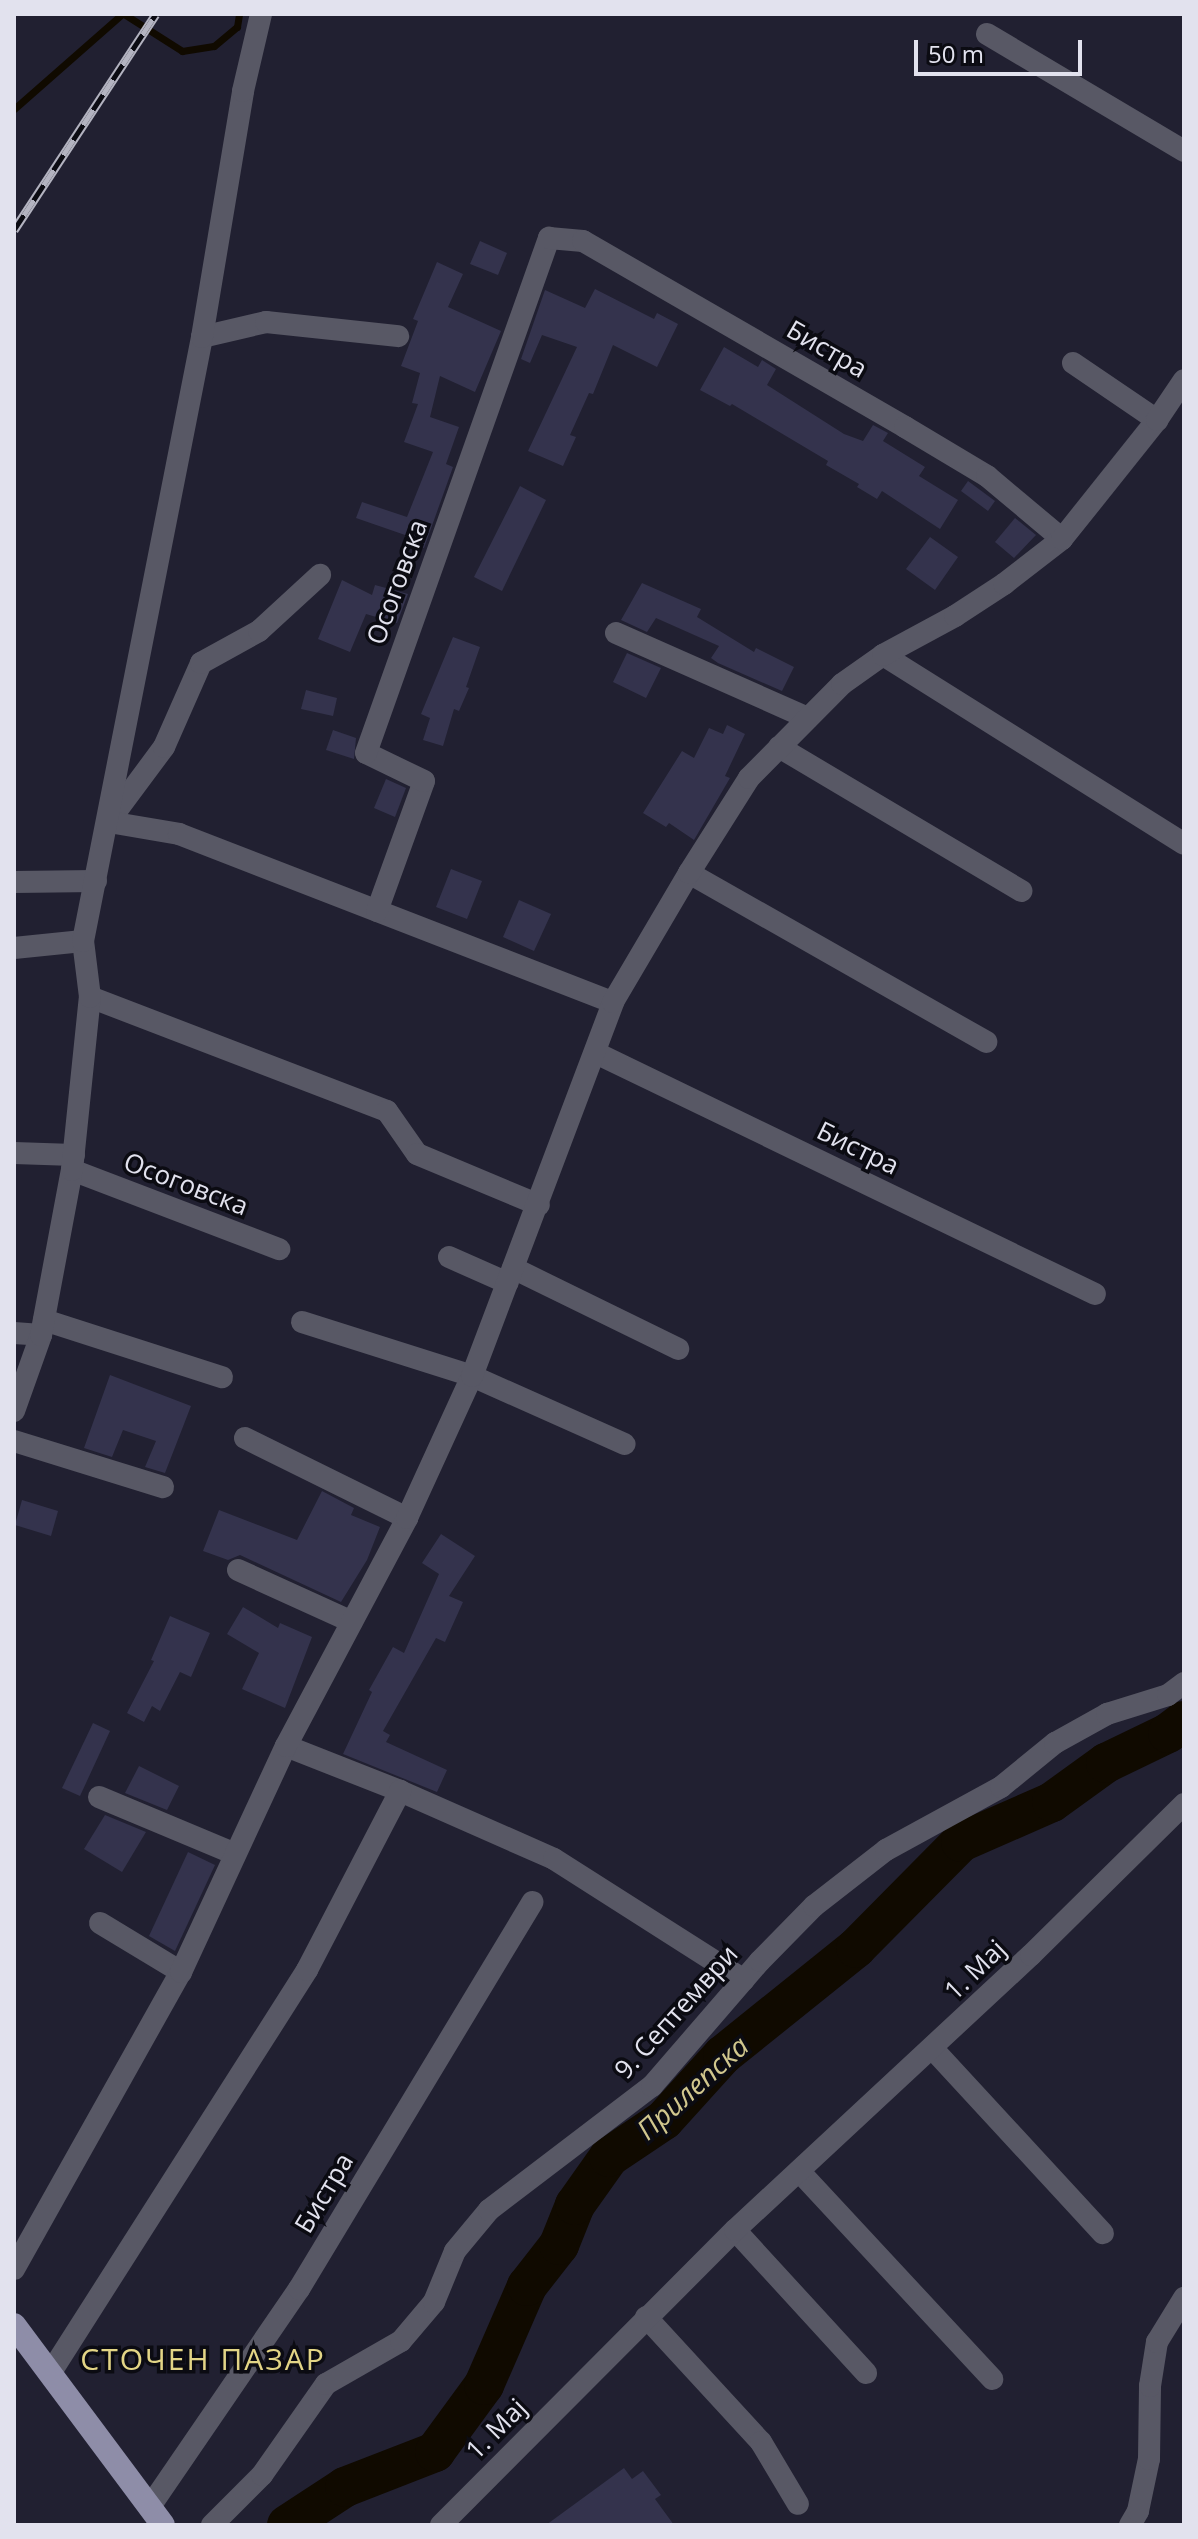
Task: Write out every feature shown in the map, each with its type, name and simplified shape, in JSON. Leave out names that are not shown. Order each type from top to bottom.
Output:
[{"type":"main road","points":[[14,2325],[157,2515]]},
{"type":"street","points":[[14,1411],[42,1328],[73,1162],[90,997],[83,941],[109,822],[202,337],[243,91],[261,14]]},
{"type":"street","points":[[987,34],[1184,151]]},
{"type":"street","name":"Бистра","points":[[549,238],[583,241],[905,427],[987,476],[1062,539]]},
{"type":"street","name":"Осоговска","points":[[377,911],[424,781],[366,753],[549,238]]},
{"type":"street","points":[[202,337],[266,322],[398,336]]},
{"type":"street","points":[[1073,363],[1157,420]]},
{"type":"street","points":[[14,2269],[181,1972],[286,1746],[407,1518],[472,1376],[613,1002],[689,873],[749,778],[842,684],[883,655],[955,616],[1004,584],[1062,539],[1157,420],[1184,380]]},
{"type":"street","points":[[109,822],[164,747],[201,663],[259,631],[320,575]]},
{"type":"street","points":[[616,633],[808,718]]},
{"type":"street","points":[[883,655],[1184,844]]},
{"type":"street","points":[[779,747],[1022,891]]},
{"type":"street","points":[[109,822],[179,834],[613,1002]]},
{"type":"street","points":[[689,873],[986,1042]]},
{"type":"street","points":[[14,882],[96,881]]},
{"type":"street","points":[[14,948],[83,941]]},
{"type":"street","points":[[90,997],[387,1111],[417,1154],[539,1205]]},
{"type":"street","name":"Бистра","points":[[596,1053],[1095,1294]]},
{"type":"street","name":"Осоговска","points":[[14,1153],[73,1162],[279,1249]]},
{"type":"street","points":[[449,1257],[510,1276],[678,1349]]},
{"type":"street","points":[[302,1322],[472,1376],[625,1444]]},
{"type":"street","points":[[14,1333],[42,1328],[222,1377]]},
{"type":"street","points":[[245,1438],[407,1518]]},
{"type":"street","points":[[14,1441],[163,1487]]},
{"type":"street","points":[[238,1570],[352,1622]]},
{"type":"street","name":"9. Септември","points":[[212,2525],[262,2475],[326,2384],[401,2341],[409,2332],[434,2302],[455,2251],[489,2210],[652,2086],[744,1980],[814,1906],[886,1850],[1001,1787],[1055,1743],[1107,1714],[1168,1695],[1184,1683]]},
{"type":"street","points":[[286,1746],[400,1791],[554,1859],[744,1980]]},
{"type":"street","points":[[51,2372],[307,1970],[400,1791]]},
{"type":"street","points":[[99,1797],[235,1854]]},
{"type":"street","name":"1. Мај","points":[[441,2525],[735,2230],[932,2048],[1184,1804]]},
{"type":"street","name":"Бистра","points":[[157,2515],[299,2289],[532,1902]]},
{"type":"street","points":[[100,1923],[181,1972]]},
{"type":"street","points":[[932,2048],[1103,2233]]},
{"type":"street","points":[[799,2171],[992,2379]]},
{"type":"street","points":[[735,2230],[866,2373]]},
{"type":"street","points":[[1130,2525],[1138,2511],[1149,2459],[1150,2386],[1157,2342],[1184,2298]]},
{"type":"street","points":[[646,2317],[761,2442],[798,2504]]},
{"type":"building","points":[[480,241],[507,253],[498,275],[470,264]]},
{"type":"building","points":[[437,262],[463,274],[448,307],[501,331],[475,392],[440,376],[430,417],[459,427],[446,464],[453,467],[424,548],[406,541],[408,536],[356,518],[362,502],[407,517],[433,452],[404,442],[418,404],[412,403],[420,373],[401,366],[418,321],[413,319]]},
{"type":"building","points":[[595,289],[654,319],[657,313],[678,324],[657,367],[613,345],[593,394],[589,393],[570,435],[576,437],[563,466],[528,451],[577,347],[542,335],[530,363],[521,359],[545,290],[585,308]]},
{"type":"building","points":[[724,347],[758,367],[762,360],[776,369],[767,385],[844,434],[863,441],[873,425],[888,433],[883,441],[925,467],[919,476],[958,500],[940,529],[882,491],[877,499],[857,487],[859,484],[826,465],[828,461],[732,404],[730,406],[700,390]]},
{"type":"building","points":[[968,481],[995,501],[988,511],[961,491]]},
{"type":"building","points":[[520,486],[546,500],[502,591],[474,577]]},
{"type":"building","points":[[1015,518],[1036,535],[1014,558],[995,542]]},
{"type":"building","points":[[930,537],[958,557],[935,590],[906,569]]},
{"type":"building","points":[[342,580],[372,595],[375,585],[408,594],[397,623],[366,614],[350,652],[318,639]]},
{"type":"building","points":[[642,583],[701,609],[697,617],[754,652],[756,648],[794,667],[782,691],[718,663],[711,658],[719,646],[656,618],[647,632],[621,620]]},
{"type":"building","points":[[453,637],[480,647],[466,687],[469,688],[459,711],[454,709],[443,746],[423,740],[430,718],[421,714]]},
{"type":"building","points":[[627,653],[661,668],[646,698],[613,682]]},
{"type":"building","points":[[306,690],[337,698],[333,716],[301,709]]},
{"type":"building","points":[[727,725],[745,734],[725,776],[730,778],[694,840],[669,823],[666,827],[643,813],[682,751],[694,758],[709,728],[723,734]]},
{"type":"building","points":[[333,730],[356,738],[354,759],[326,750]]},
{"type":"building","points":[[386,779],[406,788],[395,817],[374,808]]},
{"type":"building","points":[[451,869],[482,881],[467,919],[436,907]]},
{"type":"building","points":[[519,900],[551,914],[534,951],[503,937]]},
{"type":"building","points":[[110,1375],[191,1406],[165,1473],[145,1467],[156,1441],[123,1430],[112,1457],[84,1448]]},
{"type":"building","points":[[322,1491],[354,1508],[351,1515],[380,1527],[367,1560],[341,1602],[240,1555],[228,1560],[203,1551],[219,1510],[297,1540]]},
{"type":"building","points":[[22,1500],[58,1511],[51,1536],[15,1525]]},
{"type":"building","points":[[441,1534],[475,1556],[449,1596],[463,1602],[445,1642],[436,1638],[383,1731],[390,1735],[386,1742],[447,1770],[437,1792],[343,1754],[372,1692],[369,1690],[393,1647],[404,1653],[439,1574],[422,1563]]},
{"type":"building","points":[[243,1607],[278,1628],[280,1623],[312,1637],[285,1708],[242,1689],[259,1653],[227,1634]]},
{"type":"building","points":[[170,1616],[210,1633],[191,1677],[180,1672],[160,1711],[152,1706],[144,1722],[127,1713],[154,1661],[151,1660]]},
{"type":"building","points":[[93,1723],[110,1731],[80,1796],[62,1788]]},
{"type":"building","points":[[139,1766],[179,1786],[167,1810],[125,1793]]},
{"type":"building","points":[[105,1815],[146,1832],[122,1872],[84,1849]]},
{"type":"building","points":[[188,1852],[215,1865],[175,1951],[149,1936]]},
{"type":"building","points":[[624,2468],[632,2479],[643,2471],[661,2495],[655,2499],[674,2525],[546,2525]]},
{"type":"waterway","points":[[14,109],[122,14]]},
{"type":"waterway","points":[[124,14],[182,51],[214,46],[237,27],[239,14]]},
{"type":"waterway","name":"Прилепска","points":[[287,2525],[345,2487],[435,2452],[484,2385],[527,2286],[559,2245],[575,2205],[609,2157],[664,2120],[723,2055],[856,1948],[961,1842],[1052,1802],[1106,1763],[1168,1733],[1184,1721]]},
{"type":"railway","points":[[14,230],[156,14]]},
{"type":"district","name":"СТОЧЕН ПАЗАР","points":[[203,2359]]}]
